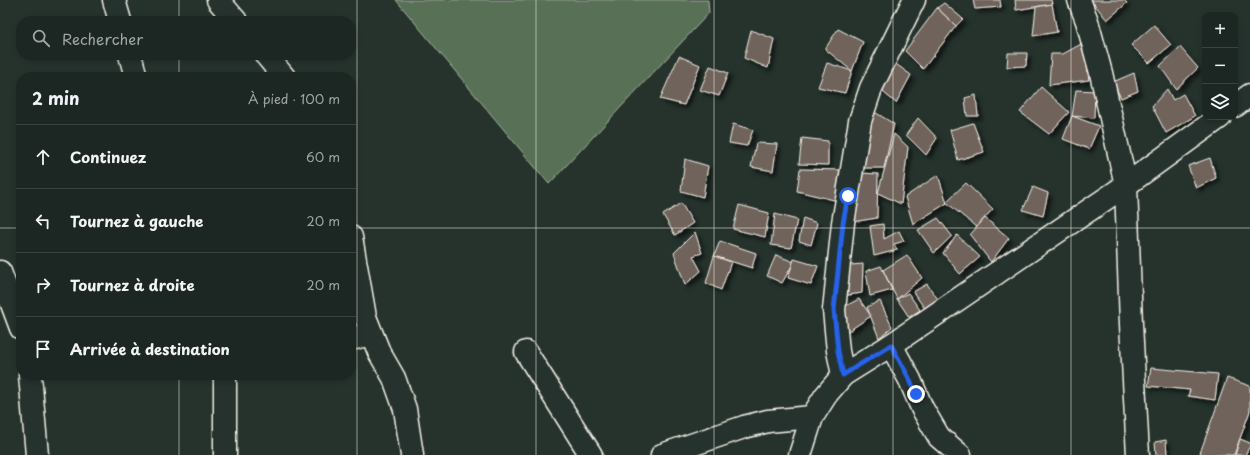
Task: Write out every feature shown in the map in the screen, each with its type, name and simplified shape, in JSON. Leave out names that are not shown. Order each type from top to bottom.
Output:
[{"type":"street","points":[[114,0],[119,16]]},
{"type":"street","points":[[218,0],[232,16]]},
{"type":"street","points":[[843,375],[838,351],[834,310],[843,223],[860,121],[871,88],[914,0]]},
{"type":"street","points":[[1079,0],[1087,21],[1101,73],[1126,185],[1130,324],[1138,455]]},
{"type":"street","points":[[131,60],[135,72]]},
{"type":"street","points":[[270,60],[280,72]]},
{"type":"street","points":[[1238,104],[1250,95]]},
{"type":"street","points":[[800,455],[812,417],[826,395],[843,375],[891,345],[1126,185],[1216,120]]},
{"type":"street","points":[[356,266],[365,317],[361,336],[379,352],[394,378],[405,409],[412,455]]},
{"type":"street","points":[[0,272],[16,315]]},
{"type":"street","points":[[0,317],[8,293]]},
{"type":"street","points":[[891,345],[910,380],[922,408],[940,437],[960,455]]},
{"type":"street","points":[[526,352],[591,455]]},
{"type":"street","points":[[30,380],[38,455]]},
{"type":"street","points":[[225,380],[225,455]]},
{"type":"street","points":[[662,455],[744,427],[768,421],[812,417]]},
{"type":"green space","points":[[396,0],[708,0],[709,13],[549,184]]},
{"type":"building","points":[[973,0],[1000,0],[1001,7],[975,9]]},
{"type":"building","points":[[1015,0],[1051,0],[1052,4],[1016,10]]},
{"type":"building","points":[[1091,0],[1124,0],[1127,3],[1107,20]]},
{"type":"building","points":[[944,3],[963,19],[956,26],[937,8]]},
{"type":"building","points":[[1052,4],[1057,32],[1033,36],[1036,7]]},
{"type":"building","points":[[937,8],[956,26],[923,69],[905,51]]},
{"type":"building","points":[[1154,25],[1171,45],[1149,63],[1131,45]]},
{"type":"building","points":[[838,29],[863,42],[852,71],[825,49]]},
{"type":"building","points":[[751,30],[774,39],[768,68],[744,58]]},
{"type":"building","points":[[1083,43],[1089,80],[1049,85],[1051,54],[1063,54]]},
{"type":"building","points":[[1180,47],[1198,68],[1176,89],[1160,66]]},
{"type":"building","points":[[1008,53],[1027,53],[1026,66],[1007,67]]},
{"type":"building","points":[[679,56],[700,65],[684,105],[660,99]]},
{"type":"building","points":[[893,62],[911,75],[896,103],[877,87]]},
{"type":"building","points":[[827,63],[852,71],[845,93],[818,87]]},
{"type":"building","points":[[710,66],[728,73],[719,96],[700,90]]},
{"type":"building","points":[[1134,73],[1138,91],[1121,98],[1113,82]]},
{"type":"building","points":[[1041,87],[1069,112],[1049,134],[1020,112]]},
{"type":"building","points":[[1167,89],[1173,100],[1183,94],[1195,116],[1166,133],[1152,106]]},
{"type":"building","points":[[1076,90],[1095,91],[1094,118],[1072,116]]},
{"type":"building","points":[[976,95],[978,116],[967,116],[965,98]]},
{"type":"building","points":[[873,111],[894,124],[884,168],[860,168]]},
{"type":"building","points":[[1072,116],[1099,126],[1089,149],[1063,139]]},
{"type":"building","points":[[918,118],[937,138],[926,155],[906,135]]},
{"type":"building","points":[[973,123],[984,152],[958,160],[950,130]]},
{"type":"building","points":[[733,124],[753,130],[747,146],[729,143]]},
{"type":"building","points":[[894,134],[908,147],[901,204],[878,193]]},
{"type":"building","points":[[802,138],[828,141],[828,165],[799,164]]},
{"type":"building","points":[[756,143],[777,144],[773,171],[751,167]]},
{"type":"building","points":[[1210,158],[1216,178],[1196,188],[1188,166]]},
{"type":"building","points":[[685,159],[708,166],[703,197],[681,191]]},
{"type":"building","points":[[800,169],[842,170],[838,201],[797,191]]},
{"type":"building","points":[[860,173],[878,174],[877,218],[852,222]]},
{"type":"building","points":[[938,175],[947,203],[913,224],[905,197]]},
{"type":"building","points":[[966,183],[993,209],[976,227],[946,202]]},
{"type":"building","points":[[1033,187],[1048,193],[1043,216],[1023,210]]},
{"type":"building","points":[[681,203],[693,223],[675,235],[663,215]]},
{"type":"building","points":[[739,205],[769,213],[765,237],[733,229]]},
{"type":"building","points":[[775,214],[797,220],[791,248],[771,245]]},
{"type":"building","points":[[803,218],[817,223],[811,245],[799,241]]},
{"type":"building","points":[[938,218],[952,236],[934,253],[918,230]]},
{"type":"building","points":[[985,218],[1009,238],[991,262],[970,235]]},
{"type":"building","points":[[883,224],[884,239],[899,231],[904,241],[894,244],[897,250],[874,256],[870,226]]},
{"type":"building","points":[[695,232],[702,253],[693,256],[701,271],[685,285],[674,253]]},
{"type":"building","points":[[957,235],[980,257],[960,274],[943,253]]},
{"type":"building","points":[[720,241],[756,253],[752,268],[714,256]]},
{"type":"building","points":[[776,255],[794,262],[782,283],[767,276]]},
{"type":"building","points":[[907,255],[922,278],[897,299],[883,270]]},
{"type":"building","points":[[714,256],[731,262],[721,290],[706,283]]},
{"type":"building","points":[[794,259],[818,266],[811,285],[788,278]]},
{"type":"building","points":[[863,264],[862,293],[842,296],[839,266]]},
{"type":"building","points":[[881,266],[892,290],[870,296],[866,271]]},
{"type":"building","points":[[927,284],[940,302],[926,310],[913,292]]},
{"type":"building","points":[[908,293],[920,310],[909,317],[897,299]]},
{"type":"building","points":[[859,299],[871,316],[847,332],[842,308]]},
{"type":"building","points":[[880,301],[892,327],[879,338],[867,307]]},
{"type":"building","points":[[1151,368],[1218,374],[1215,400],[1188,396],[1190,390],[1148,386]]},
{"type":"building","points":[[1227,378],[1250,386],[1250,411],[1234,455],[1205,455],[1200,453]]},
{"type":"building","points":[[1240,439],[1250,443],[1250,446],[1245,455],[1235,455]]},
{"type":"building","points":[[1166,440],[1167,455],[1156,455],[1155,442]]},
{"type":"route","points":[[848,196],[843,223],[834,310],[835,330],[843,375],[891,345],[916,394]]}]
